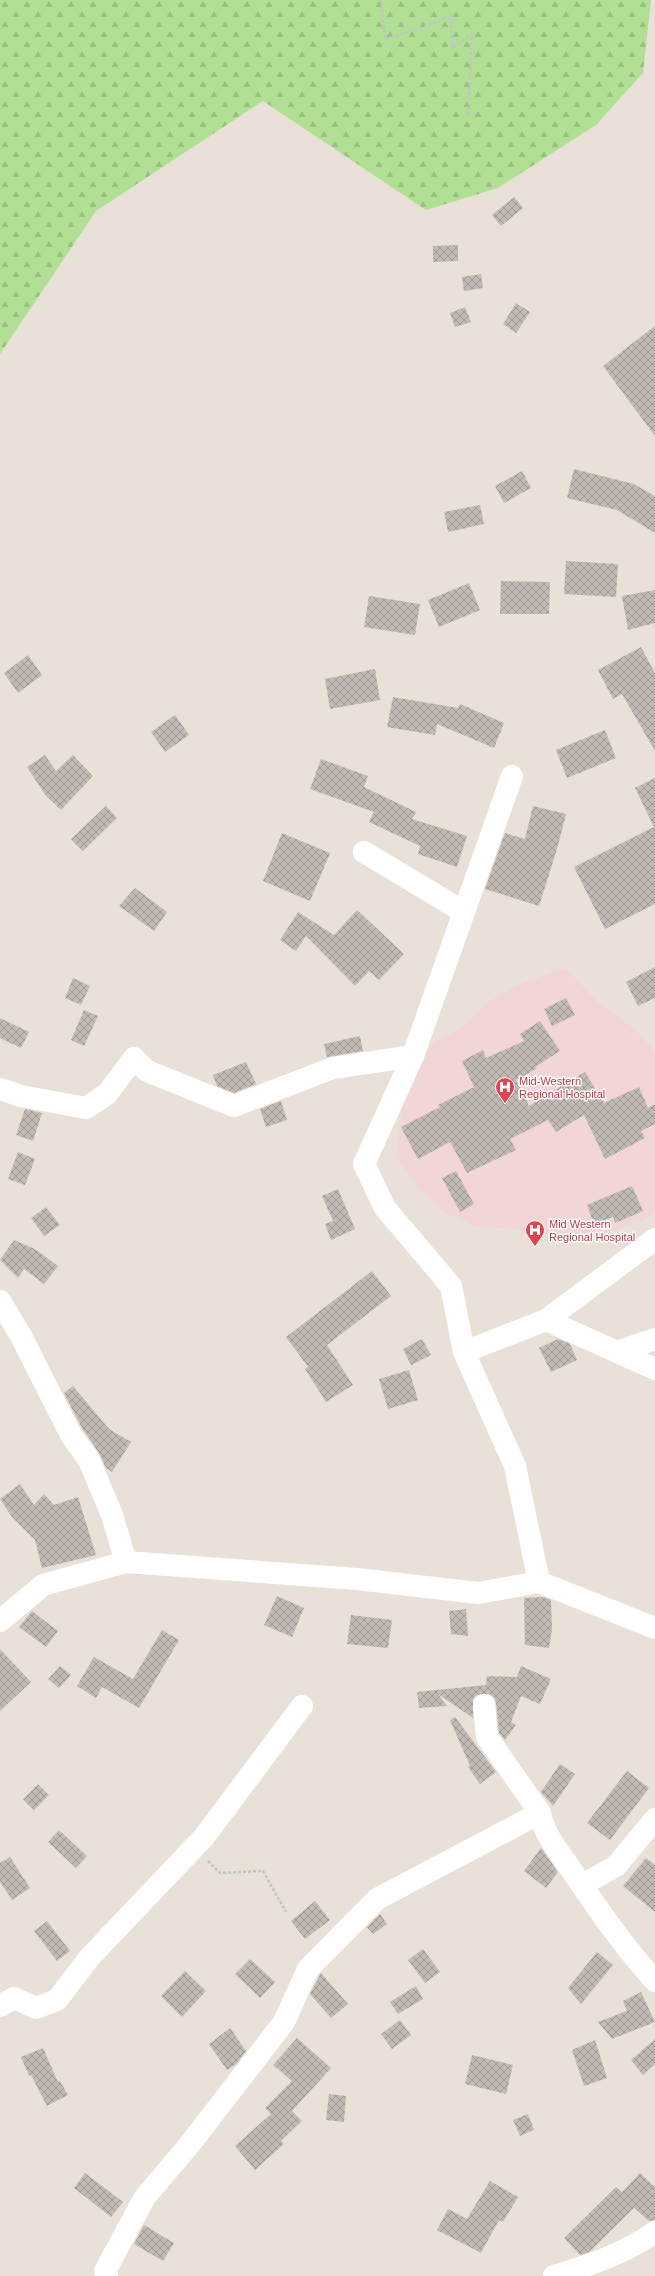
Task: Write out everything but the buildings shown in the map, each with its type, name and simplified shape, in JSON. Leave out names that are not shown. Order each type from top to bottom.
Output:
[{"type":"street","points":[[512,776],[413,1056],[364,1164],[385,1208],[451,1286],[464,1352],[515,1466],[539,1582]]},
{"type":"street","points":[[364,852],[464,912]]},
{"type":"street","points":[[0,1088],[21,1096],[86,1108],[107,1094],[134,1058],[147,1071],[234,1106],[333,1068],[413,1056]]},
{"type":"street","points":[[464,1352],[546,1320],[655,1239]]},
{"type":"street","points":[[0,1301],[21,1336],[71,1435],[89,1460],[112,1516],[126,1562]]},
{"type":"street","points":[[546,1320],[655,1369]]},
{"type":"street","points":[[617,1352],[655,1339]]},
{"type":"street","points":[[0,1621],[44,1585],[126,1562],[357,1579],[478,1593],[539,1582],[655,1628]]},
{"type":"street","points":[[484,1705],[487,1737],[540,1813],[542,1827],[627,1950],[655,1981]]},
{"type":"street","points":[[0,2006],[14,1998],[36,2008],[56,2000],[89,1958],[194,1848],[302,1706]]},
{"type":"street","points":[[107,2276],[105,2271],[145,2197],[190,2144],[284,2022],[308,1969],[377,1899],[540,1813]]},
{"type":"street","points":[[582,1885],[616,1866],[655,1819]]},
{"type":"street","points":[[554,2276],[595,2264],[638,2244],[655,2232]]},
{"type":"path","points":[[381,0],[385,39],[430,25],[451,15],[452,48],[472,34],[468,116]]},
{"type":"path","points":[[194,1848],[220,1873],[263,1871],[286,1912]]},
{"type":"shaded area","name":"Mid-Western Regional Hospital","points":[[565,968],[599,1003],[632,1027],[655,1051],[655,1104],[639,1114],[647,1128],[655,1124],[655,1213],[643,1221],[595,1236],[557,1238],[519,1229],[478,1227],[445,1213],[418,1187],[396,1157],[402,1108],[431,1044],[461,1028],[485,1004],[515,986]],"holes":[[[638,1087],[643,1098],[605,1103]],[[495,1106],[515,1150],[468,1173],[456,1152]],[[636,1122],[645,1138],[626,1148],[617,1133]],[[607,1128],[619,1152],[606,1159],[593,1135]],[[632,1186],[642,1211],[615,1223],[605,1198]],[[601,1200],[608,1219],[594,1224],[587,1205]]]},
{"type":"green space","points":[[0,0],[651,0],[643,73],[596,125],[498,188],[426,210],[263,101],[96,211],[0,354]]},
{"type":"place","name":"Mid-Western Regional Hospital","points":[[505,1104]]},
{"type":"place","name":"Mid Western Regional Hospital","points":[[535,1247]]}]
